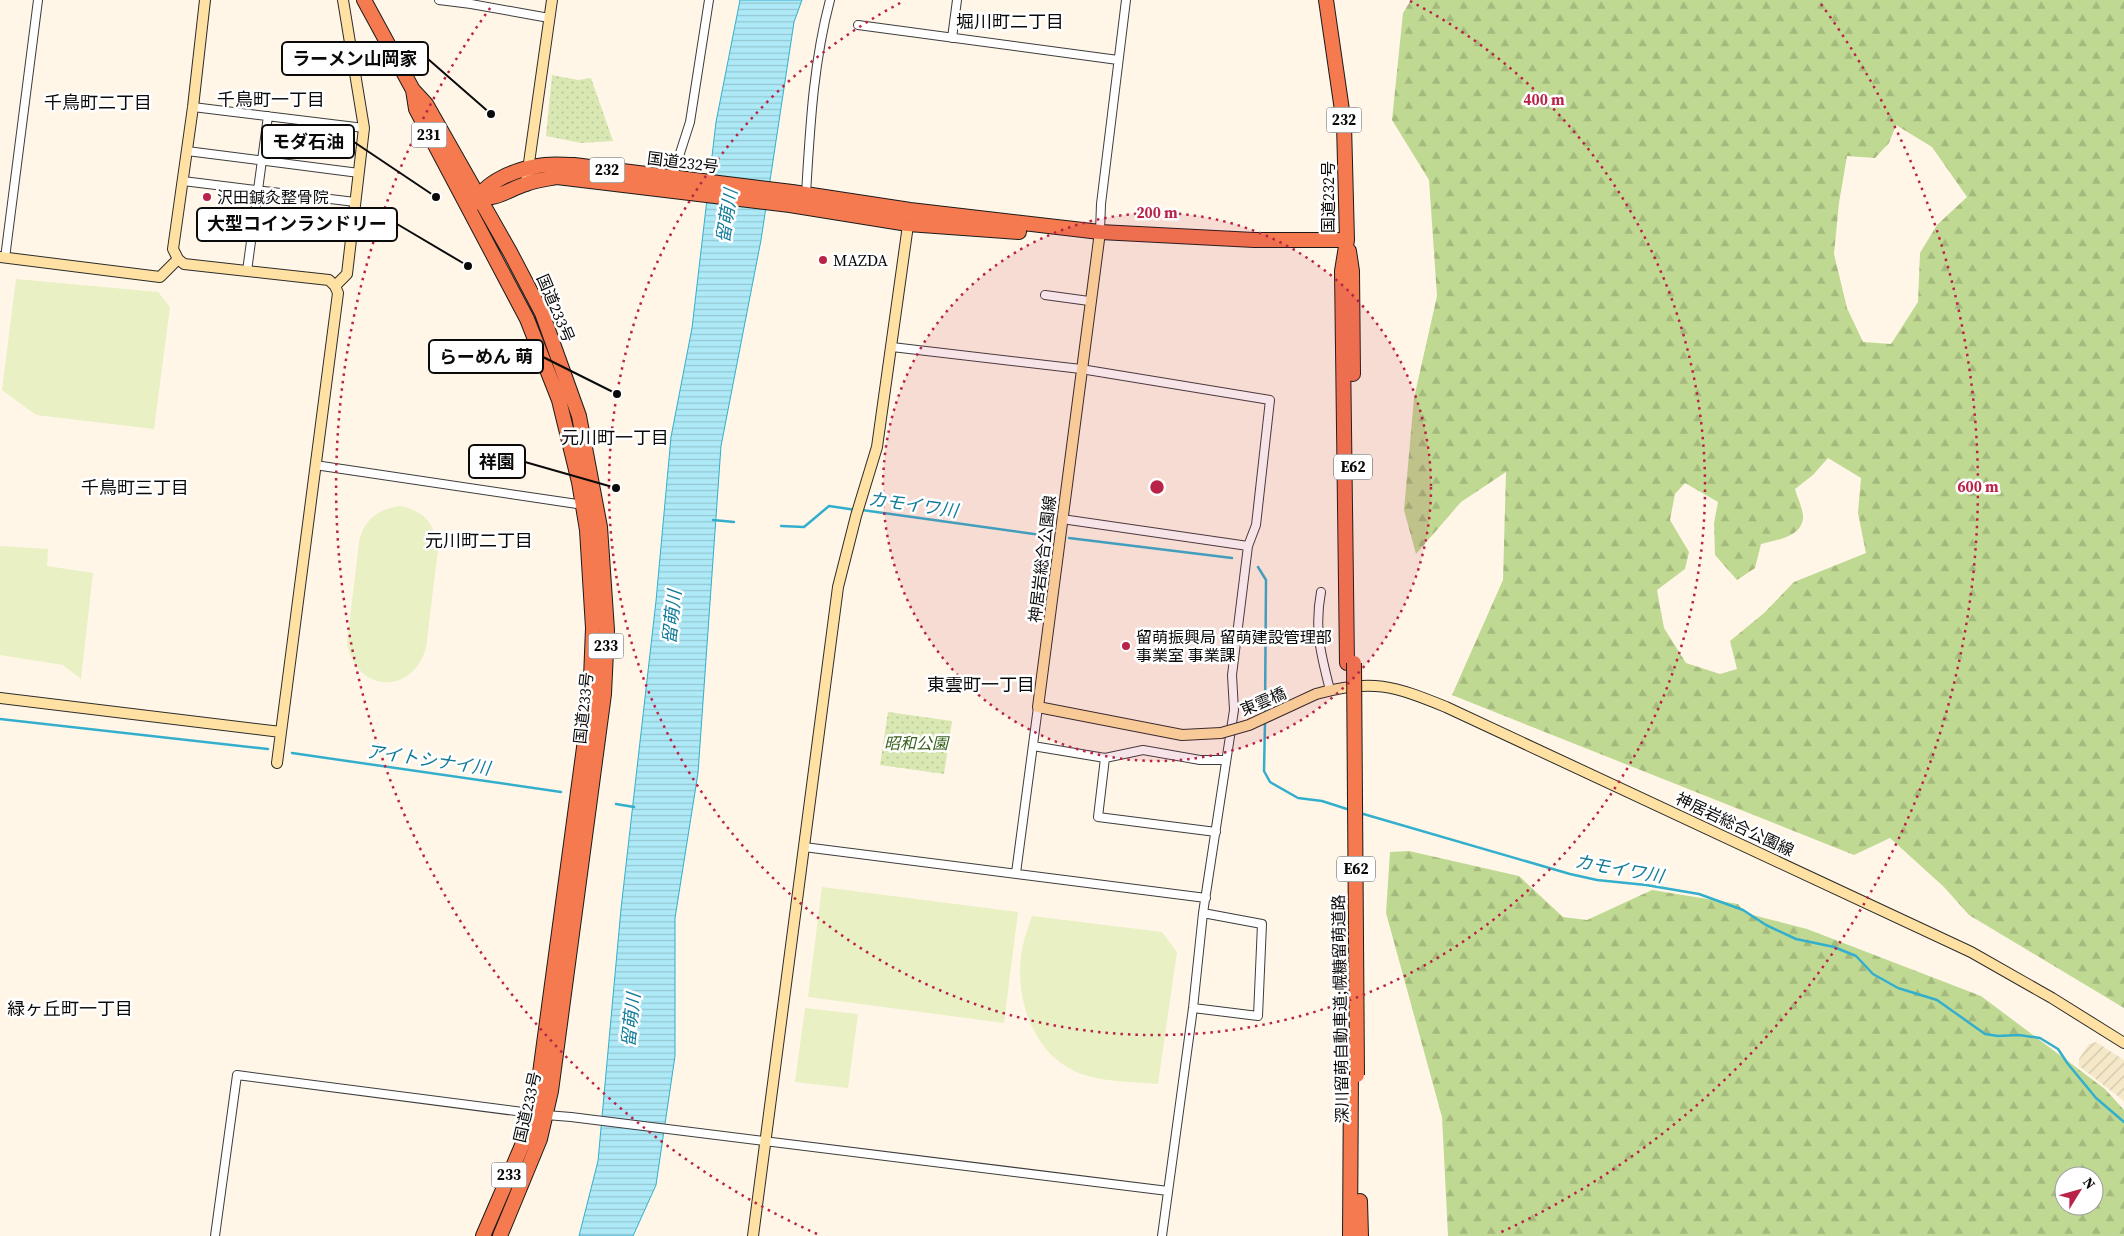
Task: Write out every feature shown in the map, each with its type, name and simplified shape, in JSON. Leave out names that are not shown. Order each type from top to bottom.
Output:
[{"type":"highway","name":"231","points":[[364,0],[413,90],[426,104],[465,171],[472,200]]},
{"type":"highway","name":"国道232号","points":[[472,200],[500,196],[526,184],[557,178],[687,187],[791,199],[909,217],[1077,236],[1100,232],[1288,240],[1347,240],[1344,124],[1326,0]]},
{"type":"highway","name":"231","points":[[413,90],[416,109],[452,178],[472,200]]},
{"type":"highway","name":"国道232号","points":[[472,200],[494,182],[540,165],[574,165],[672,178],[687,187]]},
{"type":"highway","points":[[465,171],[483,182],[494,182]]},
{"type":"highway","name":"国道232号","points":[[791,199],[806,194],[862,209]]},
{"type":"highway","points":[[490,214],[491,208],[500,196]]},
{"type":"highway","name":"国道233号","points":[[472,200],[490,214],[542,313],[579,416],[590,505],[593,628],[590,703],[538,1088],[527,1134],[483,1236]]},
{"type":"highway","name":"国道233号","points":[[472,200],[474,218],[527,319],[559,400],[590,505],[600,528],[607,630],[604,694],[551,1092],[540,1139],[500,1236]]},
{"type":"highway","name":"深川留萌自動車道;幌糠留萌道路","points":[[1347,240],[1354,1074],[1361,1236]]},
{"type":"highway","name":"深川留萌自動車道;幌糠留萌道路","points":[[1350,1236],[1354,1074]]},
{"type":"street","points":[[38,0],[3,258],[160,277],[178,260]]},
{"type":"street","points":[[205,0],[193,107],[173,249],[178,260],[184,264],[329,280],[335,286],[338,293],[277,763]]},
{"type":"street","points":[[335,286],[347,274],[364,128],[343,0]]},
{"type":"street","points":[[438,0],[472,2],[549,18]]},
{"type":"street","points":[[526,184],[552,0]]},
{"type":"street","points":[[672,178],[690,122],[709,0]]},
{"type":"street","points":[[806,194],[811,102],[824,21],[830,0]]},
{"type":"street","points":[[952,38],[957,0]]},
{"type":"street","points":[[1100,232],[1101,204],[1126,0]]},
{"type":"street","points":[[858,25],[1118,60]]},
{"type":"street","points":[[193,107],[364,128]]},
{"type":"street","points":[[247,271],[268,116]]},
{"type":"street","points":[[187,151],[359,173]]},
{"type":"street","points":[[183,181],[355,202]]},
{"type":"street","points":[[753,1236],[838,587],[856,516],[877,447],[909,217]]},
{"type":"street","name":"神居岩総合公園線","points":[[1038,707],[1089,301],[1100,232]]},
{"type":"street","points":[[1045,295],[1089,301]]},
{"type":"street","points":[[892,347],[1081,369],[1270,400],[1256,525],[1248,546],[1232,675],[1234,710],[1206,898],[1194,1008],[1162,1236]]},
{"type":"street","points":[[315,465],[590,505]]},
{"type":"street","points":[[1062,519],[1248,546]]},
{"type":"street","points":[[1321,592],[1317,613],[1319,647],[1330,690]]},
{"type":"street","name":"神居岩総合公園線","points":[[1316,694],[1362,684],[1402,689],[1446,707],[1971,952],[2052,998],[2124,1043]]},
{"type":"street","name":"東雲橋","points":[[1038,707],[1182,735],[1221,733],[1249,725],[1316,694]]},
{"type":"street","points":[[0,698],[281,732]]},
{"type":"street","points":[[1016,874],[1038,707]]},
{"type":"street","points":[[1033,746],[1105,758],[1143,750],[1200,760],[1226,760]]},
{"type":"street","points":[[1105,758],[1098,817],[1216,832]]},
{"type":"street","points":[[804,848],[1206,898]]},
{"type":"street","points":[[1194,1008],[1258,1016],[1262,924],[1204,913]]},
{"type":"street","points":[[215,1236],[237,1075],[1168,1191]]},
{"type":"shaded area","points":[[2096,1042],[2124,1060],[2124,1101],[2079,1066],[2079,1059],[2089,1044]]},
{"type":"green space","points":[[1411,0],[2124,0],[2124,1008],[1969,915],[1944,887],[1890,838],[1854,855],[1452,695],[1503,580],[1506,472],[1461,502],[1416,554],[1404,510],[1414,398],[1437,296],[1429,180],[1392,120],[1403,13]],"holes":[[[1896,125],[1932,147],[1967,197],[1937,225],[1920,253],[1918,302],[1891,344],[1863,342],[1847,308],[1834,254],[1839,203],[1847,156],[1875,158],[1889,143]],[[1828,458],[1861,478],[1858,513],[1866,553],[1794,582],[1764,613],[1730,641],[1737,669],[1720,674],[1686,663],[1664,628],[1657,590],[1685,569],[1689,552],[1670,520],[1675,494],[1685,483],[1718,502],[1714,523],[1715,555],[1737,580],[1755,568],[1761,544],[1786,537],[1801,525],[1803,519],[1802,512],[1795,489],[1813,475]]]},
{"type":"green space","points":[[552,75],[578,80],[591,78],[613,141],[581,143],[546,136]]},
{"type":"green space","points":[[16,279],[158,292],[170,307],[154,429],[36,415],[2,390]]},
{"type":"green space","points":[[400,506],[416,511],[428,520],[435,533],[438,550],[426,648],[419,664],[409,674],[397,681],[385,682],[372,679],[361,672],[352,660],[347,643],[361,535],[368,522],[378,513]]},
{"type":"green space","points":[[0,546],[48,549],[47,566],[93,573],[81,679],[63,665],[0,655]]},
{"type":"green space","name":"昭和公園","points":[[888,712],[952,721],[944,774],[880,765]]},
{"type":"green space","points":[[1409,851],[1519,876],[1563,917],[1587,920],[1652,890],[1738,904],[1745,913],[1807,929],[1981,996],[2105,1089],[2124,1110],[2124,1236],[1448,1236],[1442,1117],[1386,913],[1390,852]]},
{"type":"green space","points":[[822,887],[1018,912],[1004,1023],[808,997]]},
{"type":"green space","points":[[1032,916],[1162,932],[1177,952],[1158,1084],[1110,1080],[1082,1074],[1065,1066],[1050,1053],[1038,1038],[1024,1002],[1020,964],[1023,945]]},
{"type":"green space","points":[[805,1008],[858,1014],[848,1088],[795,1082]]},
{"type":"water","name":"留萌川","points":[[740,0],[802,0],[794,22],[761,240],[721,446],[698,773],[675,918],[675,1056],[656,1185],[633,1236],[579,1236],[598,1161],[621,909],[656,601],[671,437],[692,328],[716,122]]},
{"type":"waterway","name":"カモイワ川","points":[[781,526],[804,527],[829,506],[856,510]]},
{"type":"waterway","name":"カモイワ川","points":[[862,510],[1048,536]]},
{"type":"waterway","name":"カモイワ川","points":[[713,520],[734,522]]},
{"type":"waterway","name":"カモイワ川","points":[[1069,538],[1232,558]]},
{"type":"waterway","name":"カモイワ川","points":[[1258,567],[1266,580],[1265,714]]},
{"type":"waterway","name":"アイトシナイ川","points":[[0,719],[268,749]]},
{"type":"waterway","name":"カモイワ川","points":[[1265,722],[1264,771],[1270,782],[1298,798],[1322,801],[1350,810]]},
{"type":"waterway","name":"アイトシナイ川","points":[[292,753],[561,792]]},
{"type":"waterway","name":"アイトシナイ川","points":[[616,804],[634,807]]},
{"type":"waterway","name":"カモイワ川","points":[[1360,813],[1570,874],[1597,880],[1646,885],[1699,894],[1743,910],[1766,925],[1796,939],[1834,947],[1856,956],[1873,974],[1898,988],[1937,1000],[1985,1034],[2040,1038],[2058,1049],[2096,1098],[2124,1122]]},
{"type":"place","name":"ラーメン山岡家","points":[[491,114]]},
{"type":"place","name":"沢田鍼灸整骨院","points":[[207,197]]},
{"type":"place","name":"モダ石油","points":[[436,197]]},
{"type":"place","name":"MAZDA","points":[[823,260]]},
{"type":"place","name":"大型コインランドリー","points":[[468,266]]},
{"type":"place","name":"らーめん 萌","points":[[617,394]]},
{"type":"place","name":"祥園","points":[[616,488]]},
{"type":"place","name":"留萌振興局 留萌建設管理部 事業室 事業課","points":[[1126,646]]},
{"type":"district","name":"堀川町二丁目","points":[[1010,22]]},
{"type":"district","name":"千鳥町一丁目","points":[[271,100]]},
{"type":"district","name":"千鳥町二丁目","points":[[98,103]]},
{"type":"district","name":"元川町一丁目","points":[[615,438]]},
{"type":"district","name":"千鳥町三丁目","points":[[135,488]]},
{"type":"district","name":"元川町二丁目","points":[[479,541]]},
{"type":"district","name":"東雲町一丁目","points":[[981,685]]},
{"type":"district","name":"緑ヶ丘町一丁目","points":[[70,1009]]}]
